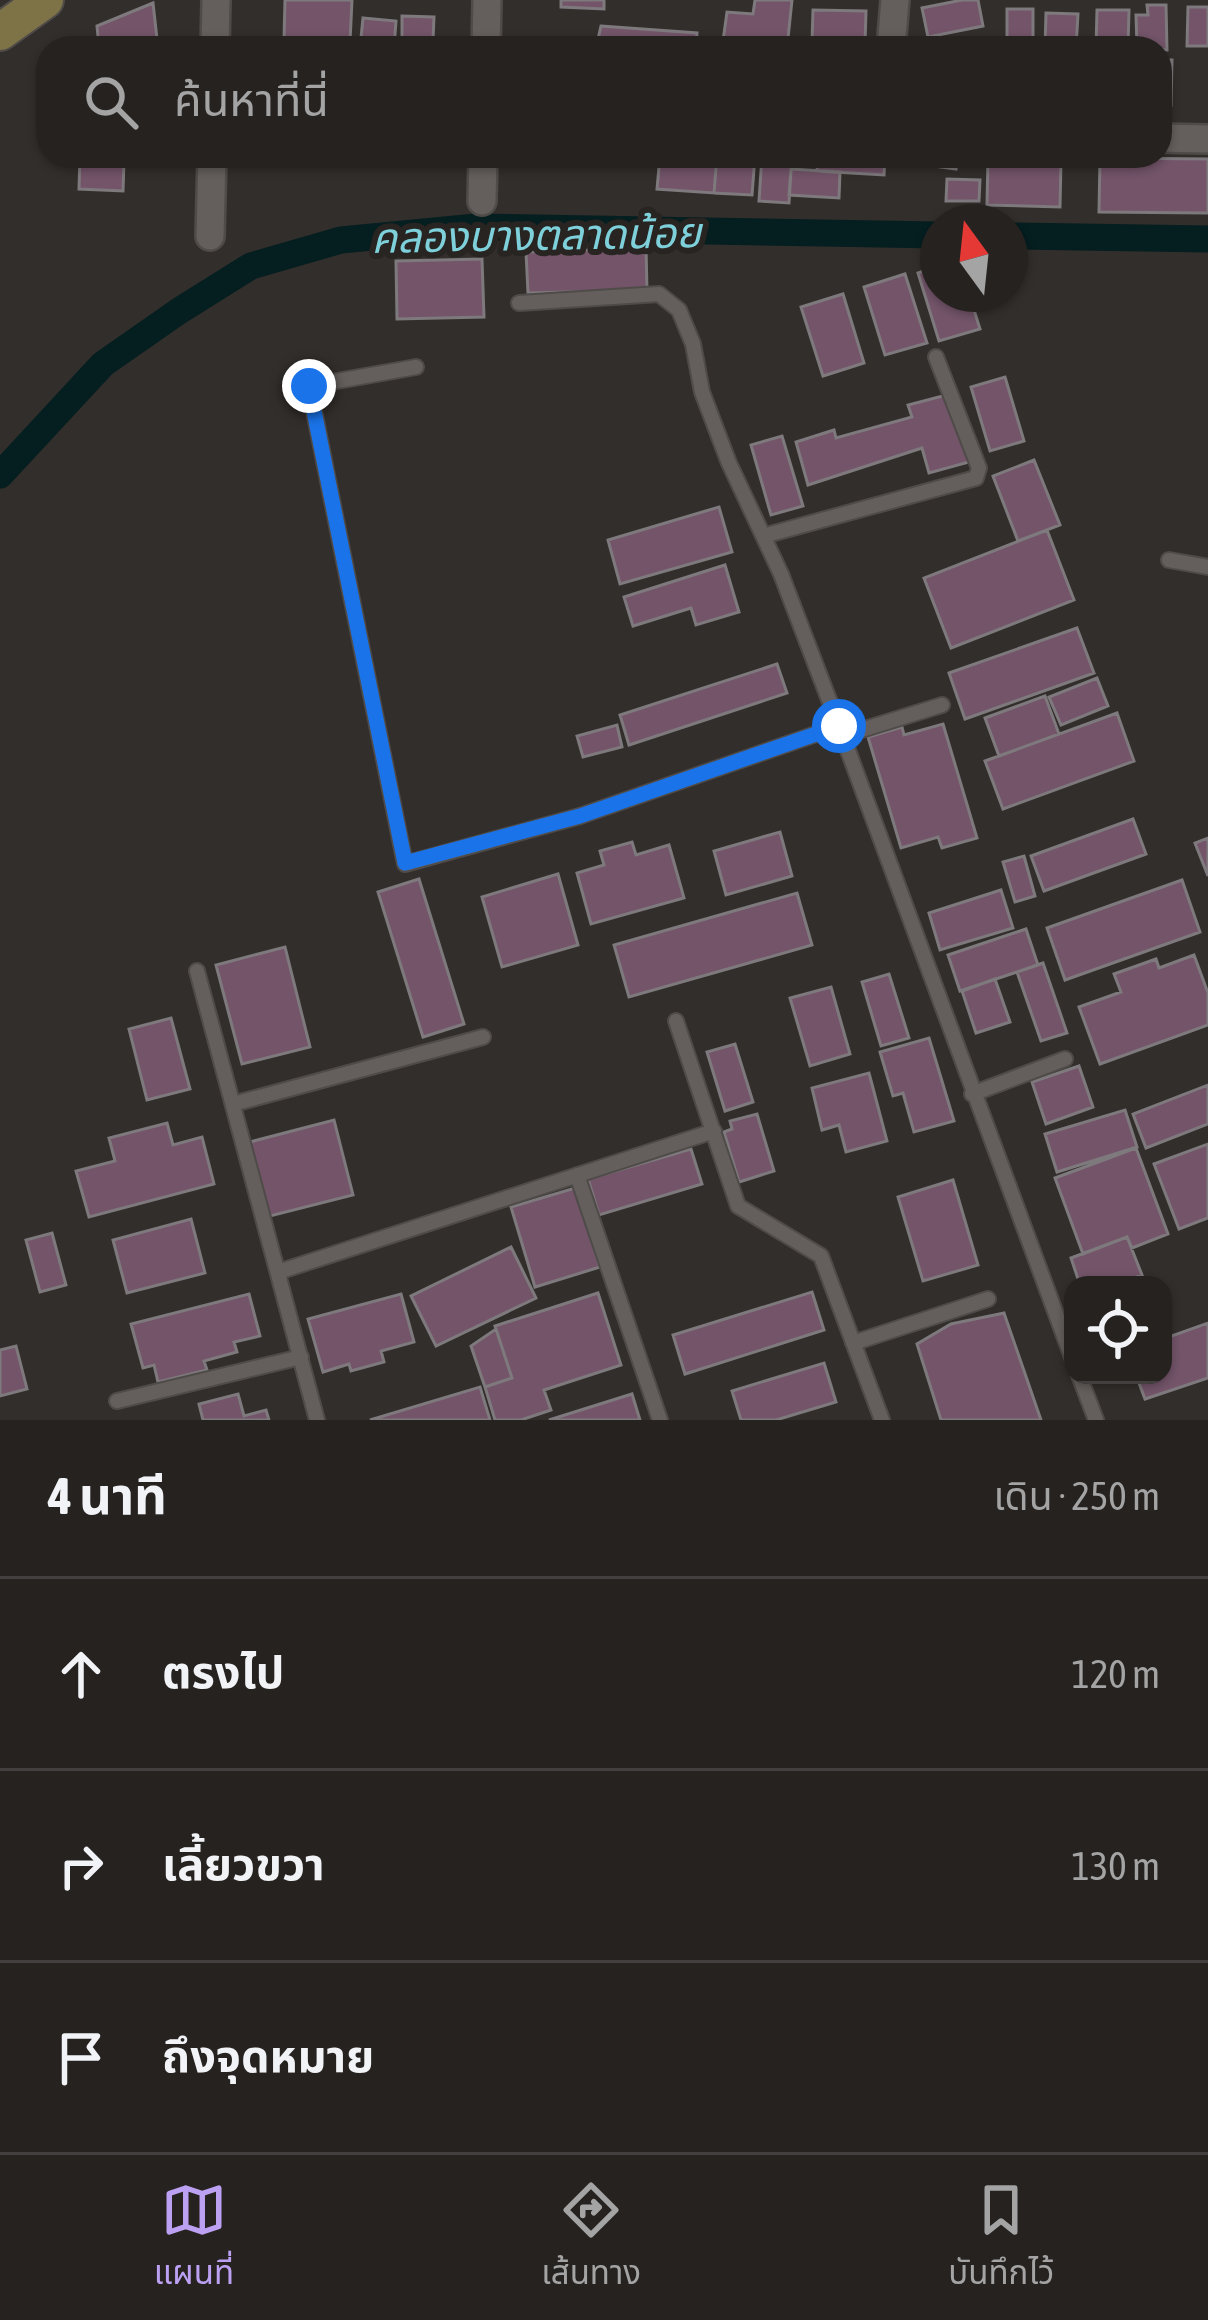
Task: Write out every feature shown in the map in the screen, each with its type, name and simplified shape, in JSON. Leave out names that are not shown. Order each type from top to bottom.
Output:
[{"type":"street","points":[[0,32],[45,0]]},
{"type":"street","points":[[215,36],[216,0]]},
{"type":"street","points":[[486,36],[487,0]]},
{"type":"street","points":[[892,36],[895,0]]},
{"type":"street","points":[[1172,138],[1208,139]]},
{"type":"street","points":[[210,236],[212,168]]},
{"type":"street","points":[[482,201],[483,168]]},
{"type":"lane","points":[[519,303],[658,294],[680,310],[693,344],[702,392],[841,731],[1064,1336]]},
{"type":"lane","points":[[763,536],[976,478],[979,468],[936,356]]},
{"type":"lane","points":[[416,367],[309,386],[405,863],[580,816],[841,731],[942,705]]},
{"type":"lane","points":[[1169,560],[1208,567]]},
{"type":"lane","points":[[197,971],[317,1420]]},
{"type":"lane","points":[[676,1021],[739,1206],[821,1256],[882,1420]]},
{"type":"lane","points":[[233,1104],[483,1037]]},
{"type":"lane","points":[[972,1094],[1065,1059]]},
{"type":"lane","points":[[278,1272],[714,1131]]},
{"type":"lane","points":[[577,1175],[660,1420]]},
{"type":"lane","points":[[853,1343],[988,1299]]},
{"type":"lane","points":[[117,1402],[301,1358]]},
{"type":"lane","points":[[1082,1384],[1096,1420]]},
{"type":"building","points":[[285,0],[352,0],[350,36],[284,36]]},
{"type":"building","points":[[561,0],[604,0],[604,9],[561,7]]},
{"type":"building","points":[[755,0],[792,0],[788,36],[724,36],[727,12],[753,14]]},
{"type":"building","points":[[978,0],[983,26],[928,36],[922,8]]},
{"type":"building","points":[[153,3],[157,36],[98,36],[97,26]]},
{"type":"building","points":[[1147,5],[1166,5],[1167,36],[1137,36],[1136,15],[1148,15]]},
{"type":"building","points":[[1188,7],[1208,7],[1208,46],[1187,46]]},
{"type":"building","points":[[1007,9],[1033,9],[1033,36],[1007,36]]},
{"type":"building","points":[[813,10],[866,11],[865,36],[812,36]]},
{"type":"building","points":[[1097,10],[1129,10],[1128,36],[1096,36]]},
{"type":"building","points":[[1046,13],[1078,14],[1077,36],[1045,36]]},
{"type":"building","points":[[402,16],[434,17],[433,36],[402,36]]},
{"type":"building","points":[[363,18],[396,21],[395,36],[361,36]]},
{"type":"building","points":[[601,26],[697,33],[697,36],[599,36]]},
{"type":"building","points":[[1172,159],[1208,159],[1208,213],[1099,212],[1100,168],[1172,168]]},
{"type":"building","points":[[80,168],[124,168],[123,191],[79,189]]},
{"type":"building","points":[[659,168],[716,168],[714,193],[657,189]]},
{"type":"building","points":[[716,168],[754,168],[752,195],[714,193]]},
{"type":"building","points":[[761,168],[791,168],[789,203],[759,201]]},
{"type":"building","points":[[817,168],[884,168],[884,175]]},
{"type":"building","points":[[988,168],[1061,168],[1060,207],[987,204]]},
{"type":"building","points":[[791,169],[840,172],[839,198],[789,195]]},
{"type":"building","points":[[947,179],[980,180],[979,201],[946,201]]},
{"type":"building","points":[[646,248],[647,290],[528,293],[526,252]]},
{"type":"building","points":[[482,259],[484,317],[397,319],[396,261]]},
{"type":"building","points":[[905,274],[927,343],[885,355],[864,287]]},
{"type":"building","points":[[843,294],[864,363],[823,376],[801,307]]},
{"type":"building","points":[[930,312],[975,312],[980,329],[939,341]]},
{"type":"building","points":[[1005,377],[1024,441],[990,451],[971,387]]},
{"type":"building","points":[[950,394],[969,462],[929,473],[922,448],[808,485],[796,442],[834,430],[836,438],[912,417],[908,405]]},
{"type":"building","points":[[782,436],[803,506],[771,515],[751,445]]},
{"type":"building","points":[[1034,460],[1060,525],[1018,541],[993,476]]},
{"type":"building","points":[[719,507],[732,552],[620,584],[608,540]]},
{"type":"building","points":[[1047,530],[1074,600],[951,648],[924,578]]},
{"type":"building","points":[[725,565],[739,612],[696,625],[691,608],[633,626],[624,597]]},
{"type":"building","points":[[1077,628],[1094,673],[965,719],[949,673]]},
{"type":"building","points":[[777,664],[787,693],[629,745],[620,715]]},
{"type":"building","points":[[1097,678],[1108,706],[1061,725],[1049,697]]},
{"type":"building","points":[[1045,696],[1059,734],[999,756],[985,718]]},
{"type":"building","points":[[1117,713],[1134,761],[1003,809],[985,761]]},
{"type":"building","points":[[943,724],[977,838],[942,848],[938,837],[901,848],[868,737],[902,727],[904,735]]},
{"type":"building","points":[[617,725],[622,747],[583,757],[577,736]]},
{"type":"building","points":[[1133,819],[1146,854],[1044,891],[1031,856]]},
{"type":"building","points":[[780,832],[792,876],[726,895],[714,851]]},
{"type":"building","points":[[1208,838],[1208,876],[1195,843]]},
{"type":"building","points":[[632,842],[636,855],[669,845],[684,898],[591,924],[577,873],[604,865],[600,851]]},
{"type":"building","points":[[1024,856],[1035,896],[1015,902],[1003,862]]},
{"type":"building","points":[[558,874],[578,945],[502,967],[482,897]]},
{"type":"building","points":[[419,879],[464,1024],[423,1037],[378,892]]},
{"type":"building","points":[[1182,880],[1200,932],[1065,980],[1047,928]]},
{"type":"building","points":[[1001,890],[1013,928],[940,950],[929,913]]},
{"type":"building","points":[[797,893],[812,945],[629,997],[614,945]]},
{"type":"building","points":[[1026,929],[1038,965],[960,991],[948,955]]},
{"type":"building","points":[[285,947],[310,1047],[242,1064],[216,965]]},
{"type":"building","points":[[1194,955],[1208,993],[1208,1025],[1100,1064],[1079,1007],[1121,992],[1114,974],[1156,959],[1159,968]]},
{"type":"building","points":[[1043,963],[1067,1033],[1041,1041],[1017,972]]},
{"type":"building","points":[[889,974],[909,1038],[881,1046],[862,982]]},
{"type":"building","points":[[995,979],[1010,1022],[976,1033],[962,991]]},
{"type":"building","points":[[831,987],[850,1054],[810,1066],[790,998]]},
{"type":"building","points":[[171,1018],[190,1089],[147,1100],[129,1029]]},
{"type":"building","points":[[929,1038],[954,1121],[914,1132],[903,1093],[893,1096],[880,1052]]},
{"type":"building","points":[[735,1044],[753,1102],[725,1111],[707,1052]]},
{"type":"building","points":[[1079,1066],[1093,1107],[1046,1124],[1032,1082]]},
{"type":"building","points":[[869,1073],[887,1141],[846,1152],[839,1125],[822,1130],[812,1088]]},
{"type":"building","points":[[1208,1085],[1208,1124],[1146,1148],[1133,1114]]},
{"type":"building","points":[[1125,1110],[1137,1147],[1057,1172],[1045,1134]]},
{"type":"building","points":[[757,1114],[774,1171],[739,1182],[724,1132],[732,1129],[730,1121]]},
{"type":"building","points":[[334,1120],[353,1195],[266,1217],[246,1143]]},
{"type":"building","points":[[167,1123],[173,1145],[202,1137],[214,1184],[89,1217],[76,1171],[115,1161],[109,1138]]},
{"type":"building","points":[[1208,1144],[1208,1218],[1179,1229],[1154,1164]]},
{"type":"building","points":[[1136,1148],[1168,1234],[1132,1248],[1127,1237],[1083,1254],[1055,1178]]},
{"type":"building","points":[[691,1149],[702,1184],[599,1215],[588,1179]]},
{"type":"building","points":[[953,1180],[978,1265],[923,1281],[898,1197]]},
{"type":"building","points":[[575,1188],[600,1267],[535,1287],[511,1207]]},
{"type":"building","points":[[191,1219],[205,1273],[127,1293],[113,1240]]},
{"type":"building","points":[[52,1233],[66,1285],[40,1292],[26,1240]]},
{"type":"building","points":[[1127,1237],[1142,1275],[1077,1276],[1071,1258]]},
{"type":"building","points":[[511,1247],[536,1298],[436,1346],[411,1296]]},
{"type":"building","points":[[812,1292],[824,1330],[685,1374],[673,1335]]},
{"type":"building","points":[[598,1293],[621,1365],[544,1390],[551,1410],[521,1420],[495,1420],[485,1387],[512,1378],[495,1326]]},
{"type":"building","points":[[249,1294],[260,1336],[234,1342],[237,1352],[204,1361],[207,1370],[158,1382],[154,1365],[143,1368],[131,1324]]},
{"type":"building","points":[[401,1294],[414,1342],[381,1351],[384,1362],[351,1371],[349,1364],[323,1372],[308,1319]]},
{"type":"building","points":[[1004,1313],[1041,1420],[941,1420],[917,1344],[951,1324]]},
{"type":"building","points":[[1208,1323],[1208,1378],[1145,1399],[1139,1384],[1172,1384],[1172,1336]]},
{"type":"building","points":[[496,1329],[512,1378],[485,1387],[471,1346]]},
{"type":"building","points":[[16,1346],[27,1389],[0,1396],[0,1350]]},
{"type":"building","points":[[824,1363],[836,1402],[776,1420],[741,1420],[732,1391]]},
{"type":"building","points":[[480,1387],[490,1420],[370,1420]]},
{"type":"building","points":[[238,1394],[244,1416],[266,1410],[269,1420],[203,1420],[199,1404]]},
{"type":"building","points":[[632,1394],[640,1420],[549,1420]]},
{"type":"waterway","name":"คลองบางตลาดน้อย","points":[[0,475],[103,364],[179,311],[251,266],[341,240],[476,227],[920,235]]},
{"type":"waterway","name":"คลองบางตลาดน้อย","points":[[1028,236],[1208,239]]},
{"type":"route","points":[[309,386],[405,863],[580,816],[839,726]]}]
